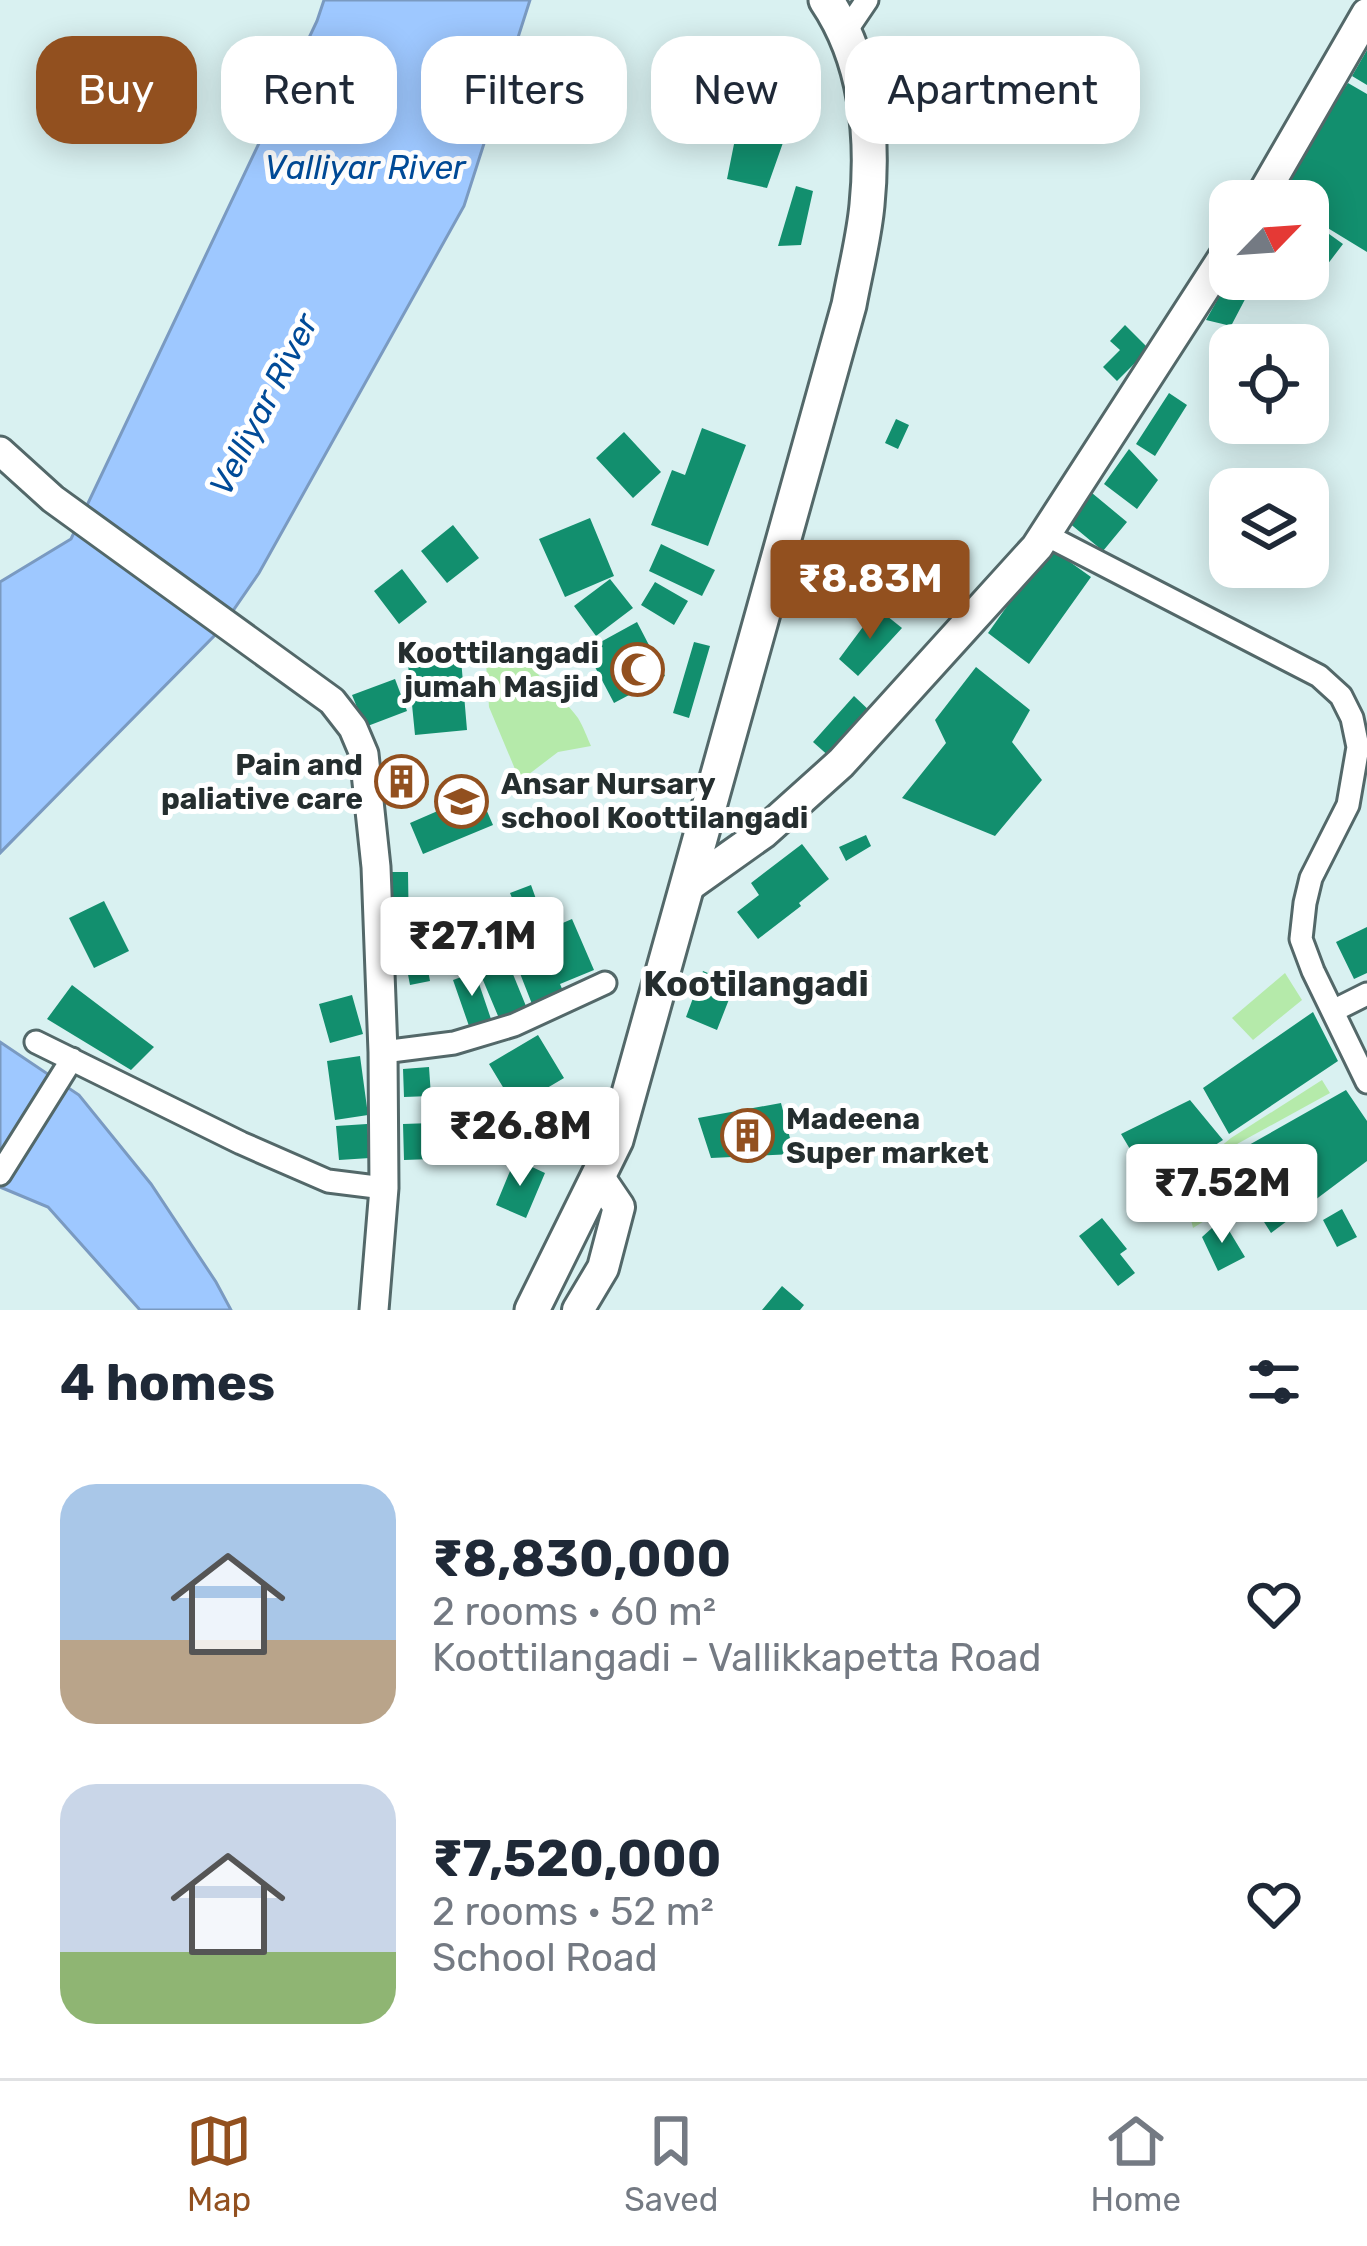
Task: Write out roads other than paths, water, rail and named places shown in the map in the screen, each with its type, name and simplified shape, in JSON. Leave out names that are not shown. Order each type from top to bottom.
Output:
[{"type":"highway","points":[[532,1310],[616,1140],[697,879],[849,305],[867,204],[868,130],[858,62],[826,0]]},
{"type":"main road","points":[[1271,180],[1367,14]]},
{"type":"main road","points":[[697,879],[764,832],[841,764],[1037,548],[1209,281]]},
{"type":"main road","points":[[578,1310],[603,1268],[619,1207],[598,1176]]},
{"type":"street","points":[[844,34],[867,0]]},
{"type":"street","points":[[0,452],[53,499],[332,700],[353,728],[364,754],[376,867],[383,1052],[384,1188],[374,1310]]},
{"type":"street","points":[[1046,535],[1319,676],[1341,696],[1358,747],[1348,805],[1311,878],[1301,939],[1367,1082]]},
{"type":"street","points":[[383,1052],[454,1043],[514,1025],[605,982]]},
{"type":"street","points":[[1333,1010],[1367,994]]},
{"type":"street","points":[[36,1042],[241,1143],[328,1180],[384,1188]]},
{"type":"street","points":[[0,1174],[72,1059]]},
{"type":"water","name":"Valliyar River","points":[[324,0],[530,0],[518,36],[421,36],[421,144],[484,144],[464,206],[259,573],[219,631],[0,853],[0,582],[71,539],[259,144],[397,144],[397,36],[310,36]]},
{"type":"water","points":[[0,1042],[79,1095],[151,1184],[231,1310],[140,1310],[48,1207],[0,1187]]},
{"type":"place","name":"Koottilangadi jumah Masjid","points":[[638,670]]},
{"type":"place","name":"Pain and paliative care","points":[[402,782]]},
{"type":"place","name":"Ansar Nursary school Koottilangadi","points":[[462,801]]},
{"type":"place","name":"Madeena Super market","points":[[747,1136]]},
{"type":"district","name":"Kootilangadi","points":[[756,983]]},
{"type":"water label","name":"Velliyar River","points":[[263,404]]}]
